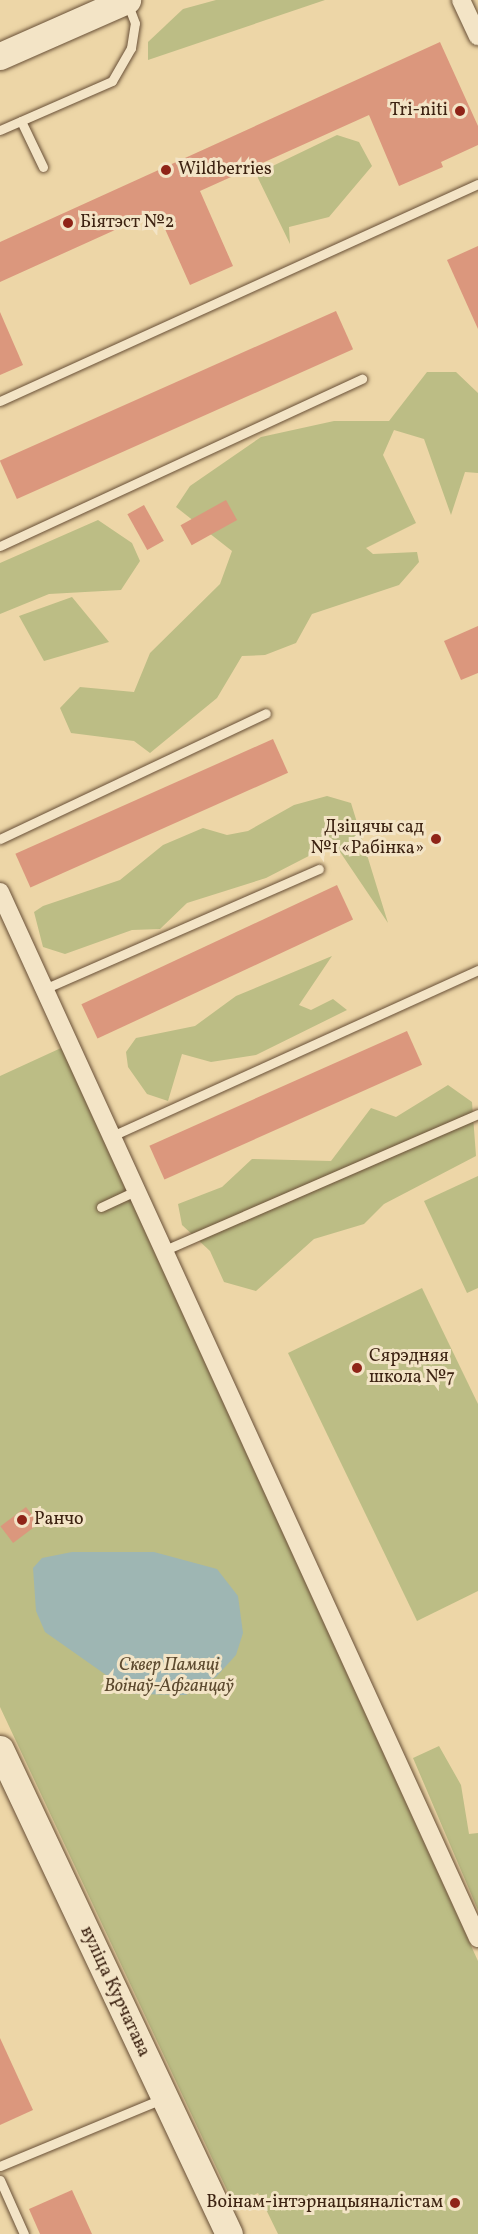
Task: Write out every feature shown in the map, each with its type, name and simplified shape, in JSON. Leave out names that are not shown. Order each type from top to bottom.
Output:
[{"type":"main road","points":[[0,56],[127,0]]},
{"type":"main road","name":"вуліца Курчатава","points":[[0,1749],[229,2234]]},
{"type":"street","points":[[461,0],[478,36]]},
{"type":"street","points":[[0,892],[478,1938]]},
{"type":"lane","points":[[0,130],[112,81],[131,48],[135,23],[127,0]]},
{"type":"lane","points":[[21,121],[43,167]]},
{"type":"lane","points":[[0,401],[478,184]]},
{"type":"lane","points":[[0,546],[362,379]]},
{"type":"lane","points":[[0,839],[266,713]]},
{"type":"lane","points":[[44,988],[320,869]]},
{"type":"lane","points":[[112,1136],[478,970]]},
{"type":"lane","points":[[165,1250],[478,1114]]},
{"type":"lane","points":[[101,1207],[137,1190]]},
{"type":"lane","points":[[0,2166],[165,2098]]},
{"type":"lane","points":[[0,2180],[24,2234]]},
{"type":"green space","points":[[216,0],[325,0],[148,60],[148,42],[183,9]]},
{"type":"green space","points":[[337,135],[359,142],[372,166],[329,217],[289,227],[290,244],[256,174]]},
{"type":"green space","points":[[427,372],[456,372],[478,393],[478,473],[465,472],[451,515],[424,439],[394,430],[383,455],[416,523],[366,548],[373,554],[417,552],[419,562],[399,585],[312,614],[296,643],[265,655],[242,656],[217,698],[150,753],[134,741],[71,733],[60,708],[80,687],[134,692],[150,653],[220,584],[232,551],[176,507],[190,486],[261,437],[334,421],[389,421]]},
{"type":"green space","points":[[98,520],[132,543],[140,561],[121,590],[49,594],[0,614],[0,563]]},
{"type":"green space","points":[[72,597],[109,642],[44,661],[19,616]]},
{"type":"green space","points":[[327,796],[351,803],[388,923],[334,843],[266,878],[187,903],[160,929],[132,930],[65,954],[43,947],[34,912],[43,906],[120,880],[163,845],[203,828],[227,835],[248,831],[294,805]]},
{"type":"green space","points":[[332,956],[299,1005],[311,1010],[333,999],[347,1010],[256,1055],[211,1062],[182,1054],[168,1101],[147,1094],[128,1067],[126,1052],[136,1038],[195,1026],[236,996]]},
{"type":"green space","name":"Сквер Памяці Воінаў-Афганцаў","points":[[61,1048],[478,1961],[478,2234],[278,2234],[258,2193],[234,2205],[0,1707],[0,1076]]},
{"type":"green space","points":[[448,1085],[472,1102],[476,1156],[384,1204],[364,1224],[314,1239],[256,1291],[224,1282],[210,1251],[182,1225],[178,1204],[222,1187],[252,1159],[331,1161],[371,1108],[396,1117]]},
{"type":"green space","points":[[478,1176],[478,1288],[467,1293],[424,1201]]},
{"type":"green space","points":[[422,1288],[478,1404],[478,1591],[417,1621],[288,1353]]},
{"type":"green space","points":[[439,1746],[461,1785],[469,1834],[478,1833],[478,1910],[413,1758]]},
{"type":"water","points":[[72,1552],[154,1552],[217,1569],[238,1596],[243,1633],[236,1655],[216,1677],[186,1695],[133,1694],[45,1632],[36,1611],[33,1568],[42,1558]]},
{"type":"building","points":[[440,42],[478,126],[478,145],[441,162],[443,167],[399,186],[369,115],[200,191],[233,266],[190,285],[157,211],[0,282],[0,242]]},
{"type":"building","points":[[478,246],[478,329],[447,260]]},
{"type":"building","points":[[336,311],[353,349],[17,499],[0,461]]},
{"type":"building","points":[[0,312],[23,365],[0,375]]},
{"type":"building","points":[[226,500],[237,520],[192,545],[181,525]]},
{"type":"building","points":[[144,505],[164,541],[147,550],[127,514]]},
{"type":"building","points":[[478,626],[478,673],[461,680],[444,641]]},
{"type":"building","points":[[273,739],[288,773],[30,888],[15,854]]},
{"type":"building","points":[[337,885],[353,919],[97,1039],[81,1004]]},
{"type":"building","points":[[407,1031],[422,1065],[164,1180],[149,1146]]},
{"type":"building","points":[[26,1507],[39,1524],[13,1543],[0,1526]]},
{"type":"building","points":[[0,2038],[33,2110],[0,2125]]},
{"type":"building","points":[[72,2190],[92,2234],[40,2234],[29,2209]]},
{"type":"place","name":"Tri-niti","points":[[460,111]]},
{"type":"place","name":"Wildberries","points":[[166,170]]},
{"type":"place","name":"Біятэст №2","points":[[68,223]]},
{"type":"place","name":"Дзіцячы сад №1 «Рабінка»","points":[[436,839]]},
{"type":"place","name":"Сярэдняя школа №7","points":[[357,1368]]},
{"type":"place","name":"Ранчо","points":[[22,1520]]},
{"type":"place","name":"Воінам-інтэрнацыяналістам","points":[[455,2203]]}]
